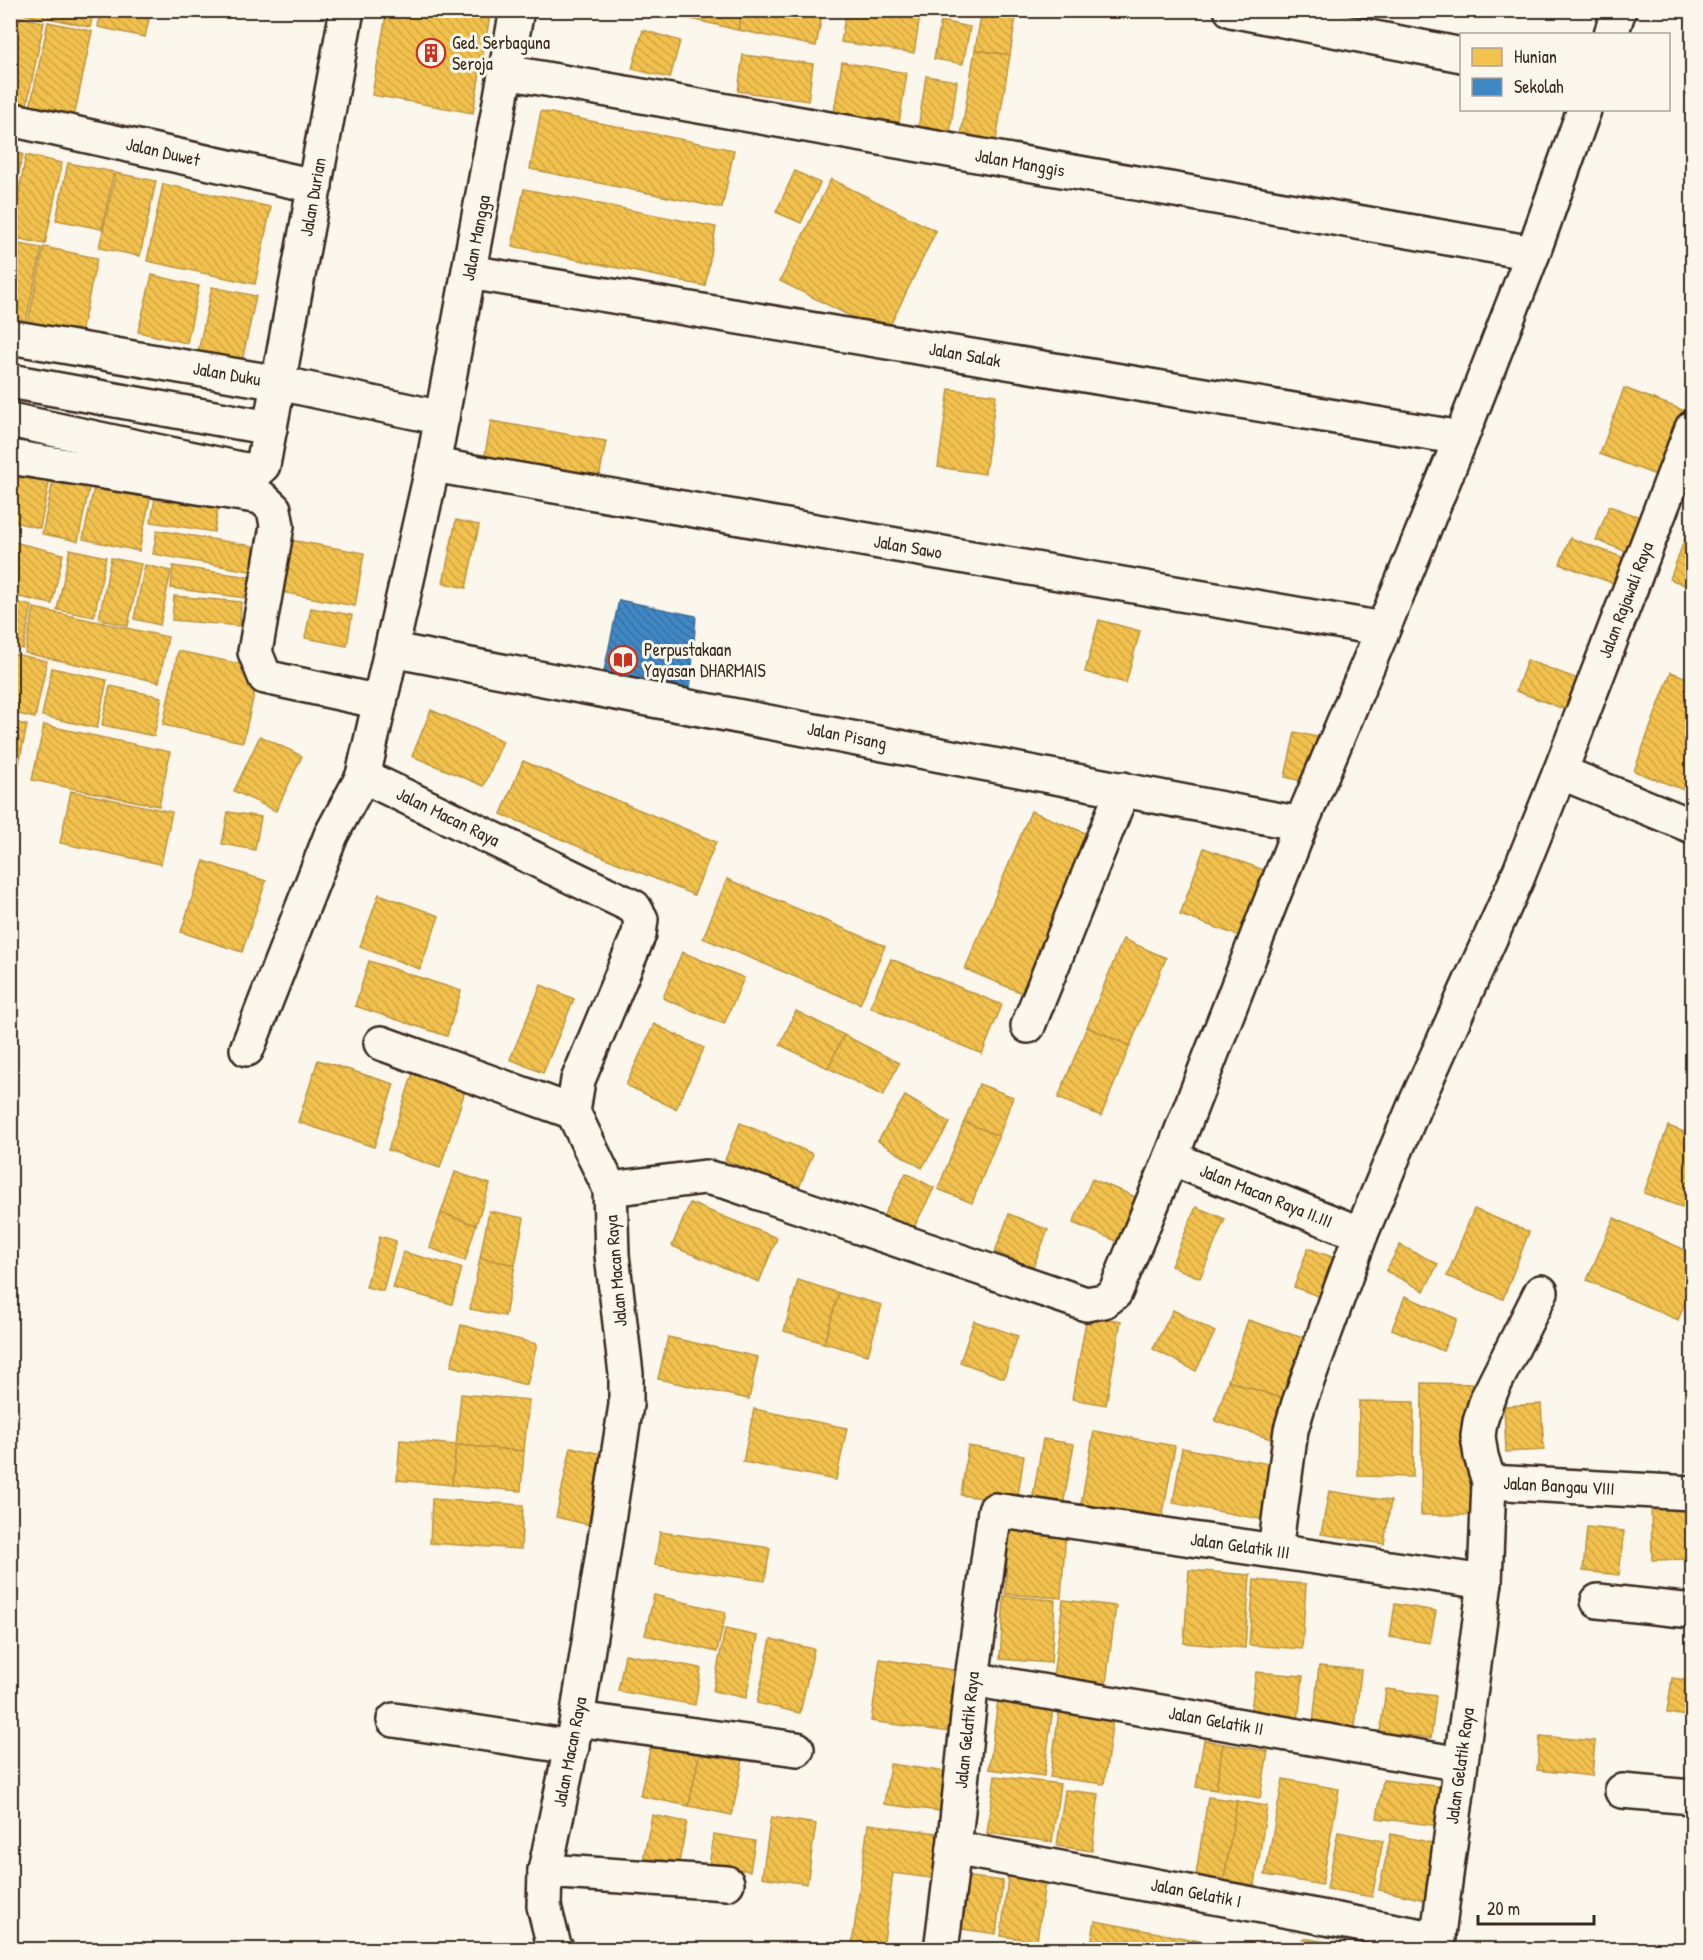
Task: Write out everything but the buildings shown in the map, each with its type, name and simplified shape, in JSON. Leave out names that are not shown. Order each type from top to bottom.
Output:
[{"type":"street","name":"Jalan Durian","points":[[10,420],[245,470],[260,468],[263,465],[347,10]]},
{"type":"street","name":"Jalan Mangga","points":[[433,465],[518,10]]},
{"type":"street","points":[[1231,10],[1460,55]]},
{"type":"street","points":[[1611,33],[1619,10]]},
{"type":"street","name":"Jalan Manggis","points":[[506,72],[1533,253]]},
{"type":"street","points":[[610,1189],[705,1177],[738,1186],[1086,1304],[1104,1301],[1115,1293],[1171,1158],[1301,824],[1461,438],[1533,253],[1584,111]]},
{"type":"street","name":"Jalan Duwet","points":[[10,118],[315,186]]},
{"type":"street","name":"Jalan Salak","points":[[469,272],[1461,438]]},
{"type":"street","name":"Jalan Duku","points":[[10,337],[279,383],[442,418]]},
{"type":"street","points":[[10,381],[270,428]]},
{"type":"street","name":"Jalan Rajawali Raya","points":[[1275,1551],[1291,1430],[1361,1234],[1414,1107],[1516,882],[1692,428]]},
{"type":"street","points":[[261,497],[10,457],[214,489],[261,497],[274,509],[277,526],[255,652],[264,677],[380,702]]},
{"type":"street","points":[[247,1049],[331,835],[363,776],[433,465]]},
{"type":"street","name":"Jalan Sawo","points":[[433,465],[1383,629]]},
{"type":"street","points":[[363,776],[390,658]]},
{"type":"street","name":"Jalan Pisang","points":[[390,658],[1123,789],[1301,824]]},
{"type":"street","points":[[1560,772],[1692,826]]},
{"type":"street","name":"Jalan Macan Raya","points":[[363,776],[634,907],[641,919],[639,934],[578,1080],[573,1112],[610,1189],[612,1255],[626,1374],[626,1405],[574,1733],[545,1871],[544,1906],[557,1950]]},
{"type":"street","points":[[1028,1026],[1123,789]]},
{"type":"street","points":[[381,1043],[573,1112]]},
{"type":"street","name":"Jalan Macan Raya II.III","points":[[1171,1158],[1361,1234]]},
{"type":"street","points":[[1489,1482],[1478,1436],[1483,1410],[1540,1292]]},
{"type":"street","name":"Jalan Bangau VIII","points":[[1485,1582],[1489,1482],[1692,1493]]},
{"type":"street","name":"Jalan Gelatik III","points":[[995,1510],[1485,1582]]},
{"type":"street","name":"Jalan Gelatik Raya","points":[[941,1950],[972,1679],[995,1510]]},
{"type":"street","name":"Jalan Gelatik Raya","points":[[1437,1944],[1485,1582]]},
{"type":"street","points":[[1598,1601],[1692,1611]]},
{"type":"street","name":"Jalan Gelatik II","points":[[972,1679],[1461,1764]]},
{"type":"street","points":[[394,1720],[797,1749]]},
{"type":"street","points":[[1622,1791],[1692,1797]]},
{"type":"street","name":"Jalan Gelatik I","points":[[954,1848],[1437,1944]]},
{"type":"street","points":[[545,1871],[727,1883]]},
{"type":"place","name":"Ged. Serbaguna Seroja","points":[[431,53]]},
{"type":"place","name":"Perpustakaan Yayasan DHARMAIS","points":[[623,660]]}]
